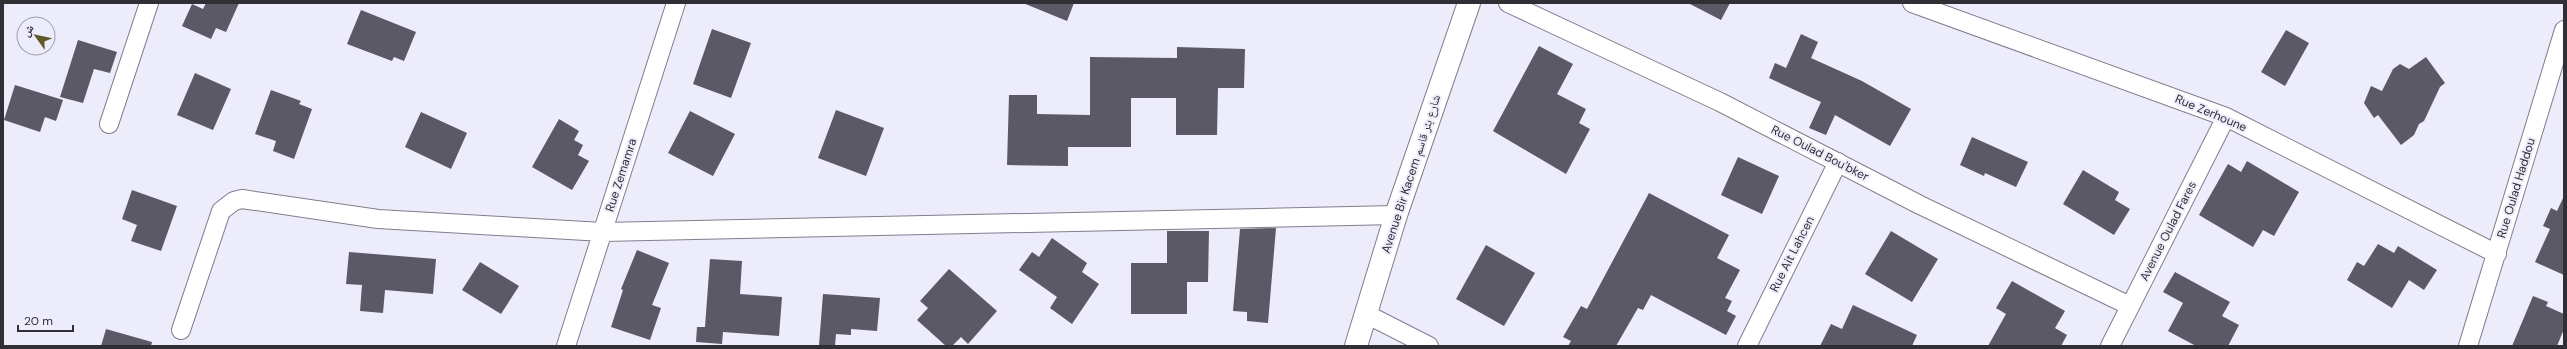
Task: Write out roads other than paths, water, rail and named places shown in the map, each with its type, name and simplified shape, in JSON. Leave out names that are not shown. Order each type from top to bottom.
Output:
[{"type":"street","points":[[109,124],[149,3]]},
{"type":"street","name":"Rue Zemamra","points":[[566,346],[676,3]]},
{"type":"street","name":"Avenue Bir Kacem شارع بئر قاسم","points":[[1356,346],[1396,215],[1469,3]]},
{"type":"street","name":"Rue Oulad Bou'bker","points":[[1508,3],[1713,99],[2130,306]]},
{"type":"street","name":"Rue Zerhoune","points":[[1912,3],[2226,117],[2497,254]]},
{"type":"street","name":"Rue Oulad Haddou","points":[[2468,346],[2564,30]]},
{"type":"street","name":"Avenue Oulad Fares","points":[[2110,346],[2226,117]]},
{"type":"street","name":"Rue Ait Lahcen","points":[[1747,346],[1838,162]]},
{"type":"street","points":[[180,330],[219,215],[226,205],[234,200],[250,200],[378,219],[603,232],[1396,215]]},
{"type":"street","points":[[1366,314],[1429,346]]}]
